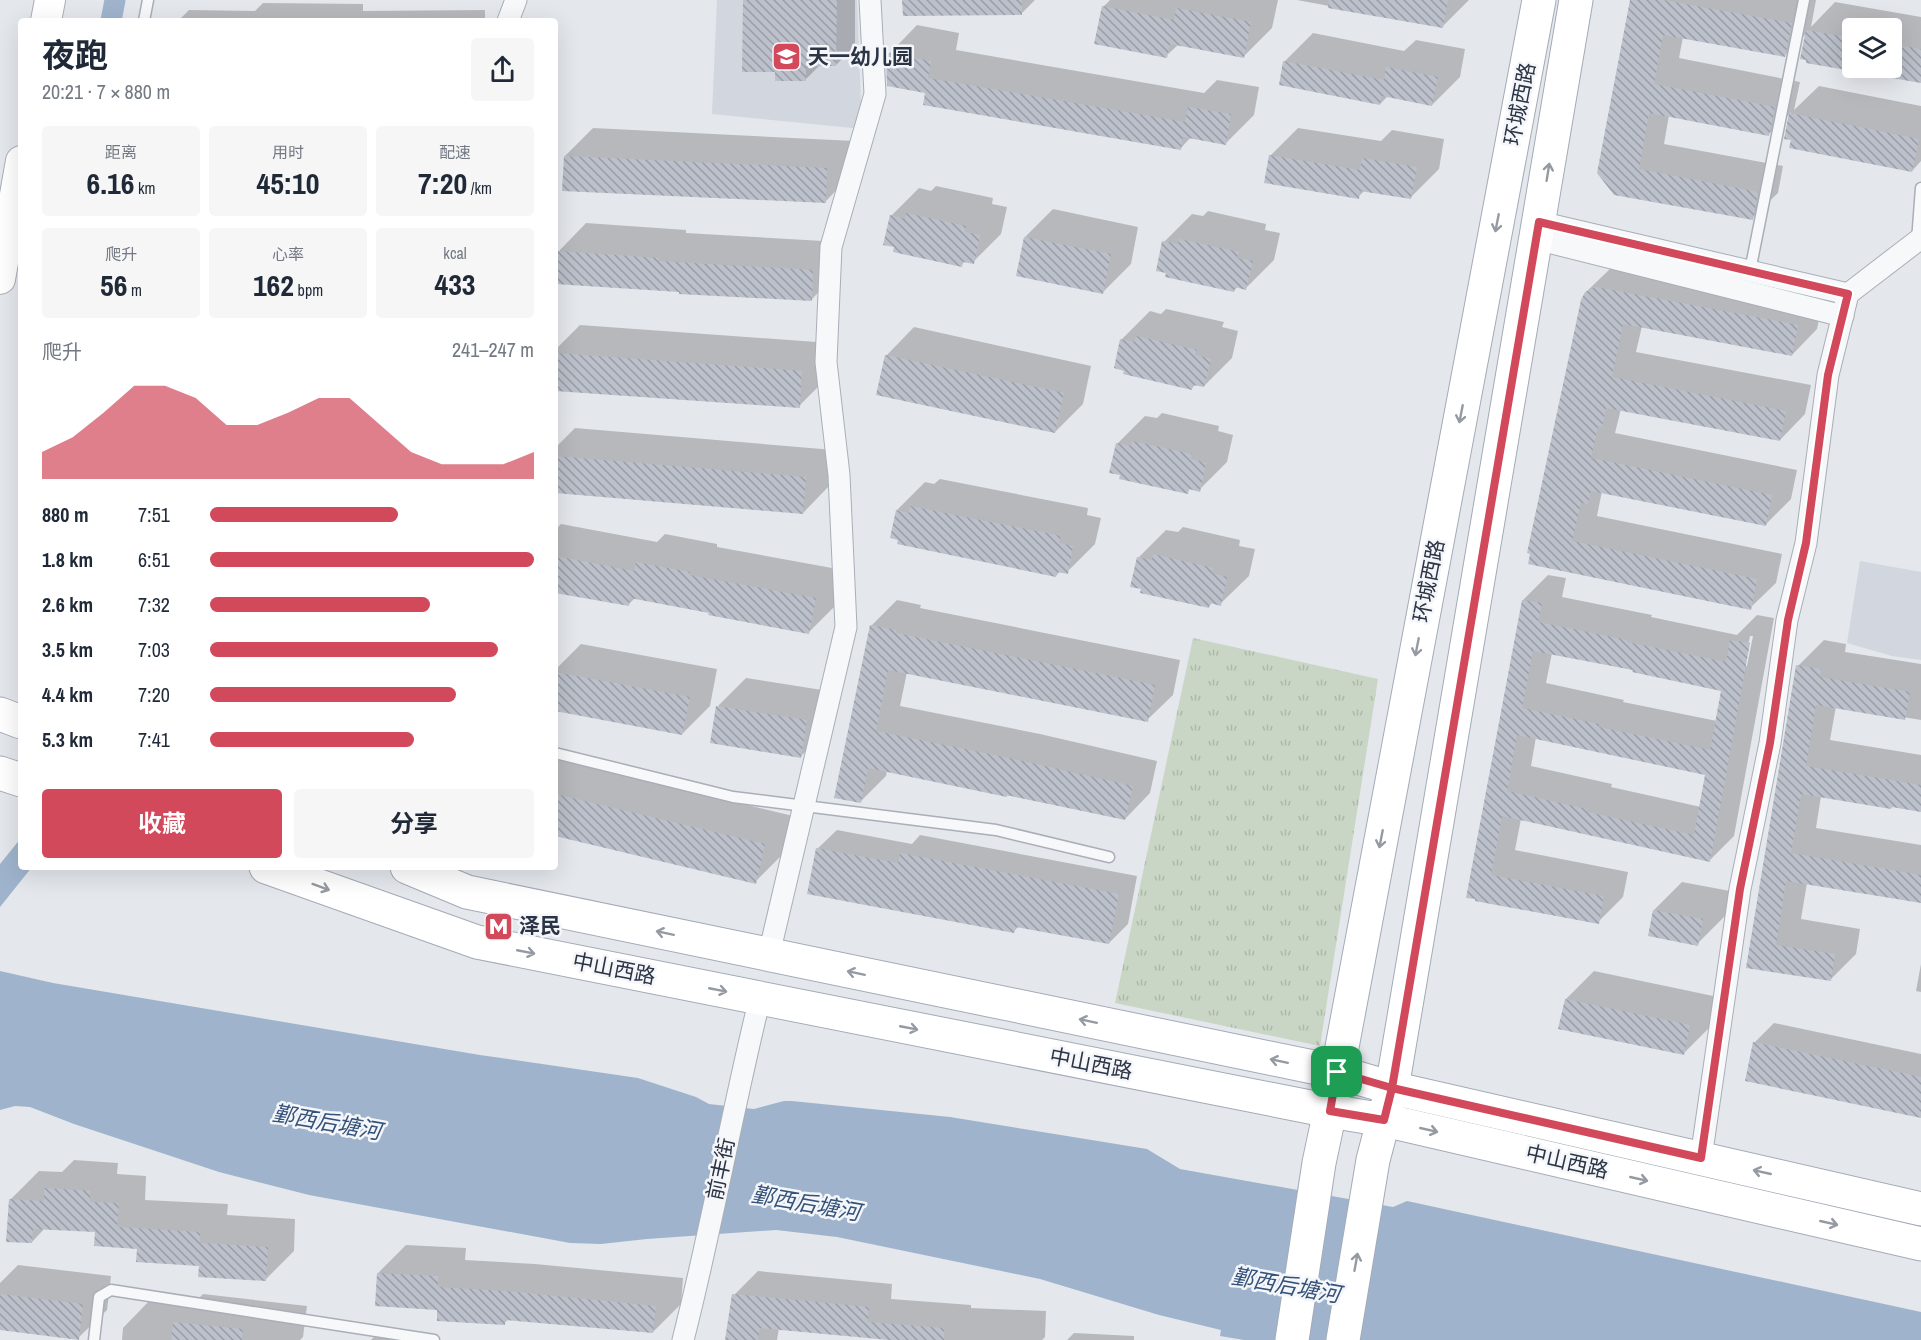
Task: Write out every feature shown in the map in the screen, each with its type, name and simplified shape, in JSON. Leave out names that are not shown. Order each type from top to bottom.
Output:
[{"type":"main road","points":[[47,18],[50,0]]},
{"type":"main road","name":"环城西路","points":[[1292,1340],[1319,1163],[1539,0]]},
{"type":"main road","name":"环城西路","points":[[1343,1340],[1373,1160],[1392,1088],[1576,0]]},
{"type":"main road","points":[[0,279],[18,178]]},
{"type":"main road","name":"中山西路","points":[[274,870],[477,942],[1384,1120],[1921,1244]]},
{"type":"main road","name":"中山西路","points":[[414,870],[467,892],[1337,1072],[1392,1088],[1921,1209]]},
{"type":"street","points":[[509,18],[516,0]]},
{"type":"street","points":[[769,954],[846,627],[839,475],[826,362],[831,247],[875,94],[870,0]]},
{"type":"street","points":[[1538,230],[1750,271],[1848,294]]},
{"type":"street","points":[[1538,230],[1843,316]]},
{"type":"street","points":[[1701,1158],[1740,889],[1770,743],[1788,620],[1806,543],[1828,375],[1848,294],[1919,240]]},
{"type":"street","name":"前丰街","points":[[683,1340],[741,1072],[760,998]]},
{"type":"lane","points":[[145,18],[148,0]]},
{"type":"lane","points":[[1750,271],[1804,0]]},
{"type":"lane","points":[[1919,240],[1921,188]]},
{"type":"lane","points":[[558,754],[733,797],[996,830],[1109,857]]},
{"type":"lane","points":[[94,1340],[99,1297],[111,1290],[434,1340]]},
{"type":"shaded area","name":"天一幼儿园","points":[[717,0],[857,0],[862,129],[712,114]]},
{"type":"shaded area","points":[[1860,561],[1921,572],[1921,660],[1892,656],[1847,643]]},
{"type":"green space","points":[[1193,638],[1378,679],[1320,1046],[1115,1003]]},
{"type":"water","points":[[18,842],[18,870],[30,870],[0,907],[0,864]]},
{"type":"water","name":"鄞西后塘河","points":[[0,971],[53,983],[480,1055],[638,1078],[696,1097],[709,1104],[754,1109],[792,1101],[950,1117],[1147,1149],[1180,1169],[1393,1207],[1407,1201],[1921,1312],[1921,1340],[1244,1340],[1220,1336],[1221,1330],[1159,1315],[1040,1279],[837,1237],[776,1230],[601,1244],[570,1243],[309,1195],[219,1172],[30,1107],[15,1106],[0,1110]]},
{"type":"building","points":[[743,0],[837,0],[836,66],[806,66],[806,81],[775,81],[775,72],[742,72]]},
{"type":"building","points":[[902,0],[1022,0],[1022,15],[903,16]]},
{"type":"building","points":[[1329,0],[1448,0],[1443,28],[1328,8]]},
{"type":"building","points":[[1630,0],[1662,0],[1792,23],[1785,57],[1663,35],[1654,84],[1775,107],[1769,136],[1649,113],[1639,169],[1758,192],[1753,220],[1614,195],[1597,173]]},
{"type":"building","points":[[1102,6],[1174,20],[1176,8],[1251,22],[1244,58],[1170,44],[1167,58],[1094,44]]},
{"type":"building","points":[[1806,30],[1842,36],[1842,69],[1806,63],[1806,60],[1800,59]]},
{"type":"building","points":[[1902,46],[1921,49],[1921,83],[1892,78],[1902,78]]},
{"type":"building","points":[[887,53],[931,61],[928,78],[1185,122],[1188,107],[1231,114],[1226,145],[1183,137],[1181,150],[923,105],[925,93],[887,86]]},
{"type":"building","points":[[1283,61],[1384,80],[1386,67],[1438,77],[1432,106],[1382,96],[1380,105],[1279,85]]},
{"type":"building","points":[[1789,113],[1919,139],[1912,172],[1789,148],[1791,140],[1784,139]]},
{"type":"building","points":[[1269,155],[1360,170],[1362,158],[1417,167],[1411,199],[1360,191],[1359,199],[1264,183]]},
{"type":"building","points":[[564,156],[827,168],[826,203],[562,191]]},
{"type":"building","points":[[906,213],[966,226],[965,232],[980,235],[974,264],[963,262],[962,267],[893,252],[894,247],[883,245],[890,215],[905,219]]},
{"type":"building","points":[[1024,237],[1111,254],[1103,294],[1016,276]]},
{"type":"building","points":[[1179,239],[1239,252],[1237,258],[1253,261],[1246,290],[1235,287],[1234,292],[1165,277],[1166,273],[1156,271],[1162,241],[1178,244]]},
{"type":"building","points":[[558,251],[659,258],[658,261],[813,270],[812,301],[679,294],[679,292],[558,284]]},
{"type":"building","points":[[1596,287],[1798,325],[1792,356],[1623,324],[1612,377],[1786,411],[1780,441],[1606,408],[1602,427],[1598,426],[1591,458],[1772,495],[1766,526],[1591,491],[1588,504],[1581,503],[1572,541],[1757,579],[1751,610],[1528,564],[1530,554],[1527,553],[1581,300],[1585,292]]},
{"type":"building","points":[[1136,336],[1197,350],[1195,355],[1211,359],[1204,387],[1193,385],[1192,390],[1123,374],[1124,371],[1114,368],[1120,339],[1135,342]]},
{"type":"building","points":[[558,353],[802,371],[800,408],[558,391]]},
{"type":"building","points":[[885,355],[1064,393],[1055,433],[876,395]]},
{"type":"building","points":[[1132,441],[1192,454],[1191,459],[1206,463],[1200,492],[1189,489],[1188,494],[1119,479],[1120,475],[1109,473],[1116,443],[1131,446]]},
{"type":"building","points":[[558,456],[806,477],[803,514],[558,493]]},
{"type":"building","points":[[910,506],[1061,536],[1059,543],[1073,546],[1068,574],[1057,572],[1056,577],[897,544],[898,540],[890,538],[896,510],[909,513]]},
{"type":"building","points":[[1153,554],[1213,568],[1212,573],[1227,577],[1221,606],[1210,603],[1209,608],[1140,593],[1141,589],[1130,587],[1137,557],[1152,560]]},
{"type":"building","points":[[558,557],[634,571],[636,562],[690,572],[689,575],[816,598],[809,634],[630,598],[629,606],[558,594]]},
{"type":"building","points":[[1522,600],[1542,603],[1538,622],[1726,662],[1730,640],[1750,643],[1710,862],[1502,816],[1491,875],[1604,896],[1599,924],[1466,898]],"holes":[[[1533,651],[1633,670],[1632,672],[1721,691],[1710,750],[1522,708]],[[1517,735],[1705,775],[1694,835],[1587,812],[1587,809],[1507,791]]]},
{"type":"building","points":[[870,625],[896,630],[896,633],[1155,685],[1148,722],[888,670],[876,731],[1133,786],[1125,820],[868,768],[861,803],[834,798]]},
{"type":"building","points":[[1796,665],[1821,669],[1820,677],[1910,692],[1905,720],[1816,705],[1806,766],[1921,785],[1921,812],[1801,794],[1791,853],[1921,875],[1921,903],[1786,881],[1776,945],[1835,954],[1831,981],[1746,968]]},
{"type":"building","points":[[558,673],[690,697],[682,735],[558,712]]},
{"type":"building","points":[[716,706],[807,720],[801,758],[710,743]]},
{"type":"building","points":[[558,795],[765,844],[756,884],[558,837]]},
{"type":"building","points":[[816,848],[898,863],[900,853],[1119,894],[1109,944],[1016,927],[1014,933],[807,894]]},
{"type":"building","points":[[1653,910],[1703,919],[1698,946],[1648,936]]},
{"type":"building","points":[[1565,999],[1690,1025],[1684,1055],[1558,1029]]},
{"type":"building","points":[[1753,1042],[1921,1077],[1921,1118],[1745,1081]]},
{"type":"building","points":[[44,1188],[90,1191],[90,1202],[119,1203],[117,1227],[200,1232],[200,1243],[268,1247],[266,1281],[198,1277],[199,1266],[136,1262],[137,1249],[94,1246],[95,1232],[33,1229],[32,1243],[6,1242],[9,1199],[44,1201]]},
{"type":"building","points":[[377,1273],[438,1276],[438,1287],[506,1291],[656,1306],[653,1333],[505,1320],[505,1325],[437,1321],[437,1310],[375,1306]]},
{"type":"building","points":[[0,1294],[83,1304],[79,1340],[0,1330]]},
{"type":"building","points":[[732,1294],[869,1307],[868,1322],[944,1328],[944,1340],[889,1340],[760,1328],[758,1340],[725,1340]]},
{"type":"building","points":[[173,1322],[243,1329],[242,1340],[171,1340]]},
{"type":"waterway","points":[[112,18],[115,0]]},
{"type":"place","name":"天一幼儿园","points":[[787,57]]},
{"type":"place","name":"泽民","points":[[498,926]]},
{"type":"route","points":[[1337,1072],[1330,1111],[1384,1120],[1392,1088],[1539,222],[1848,294],[1828,375],[1806,543],[1788,620],[1770,743],[1740,889],[1701,1158],[1392,1088],[1337,1072]]}]
